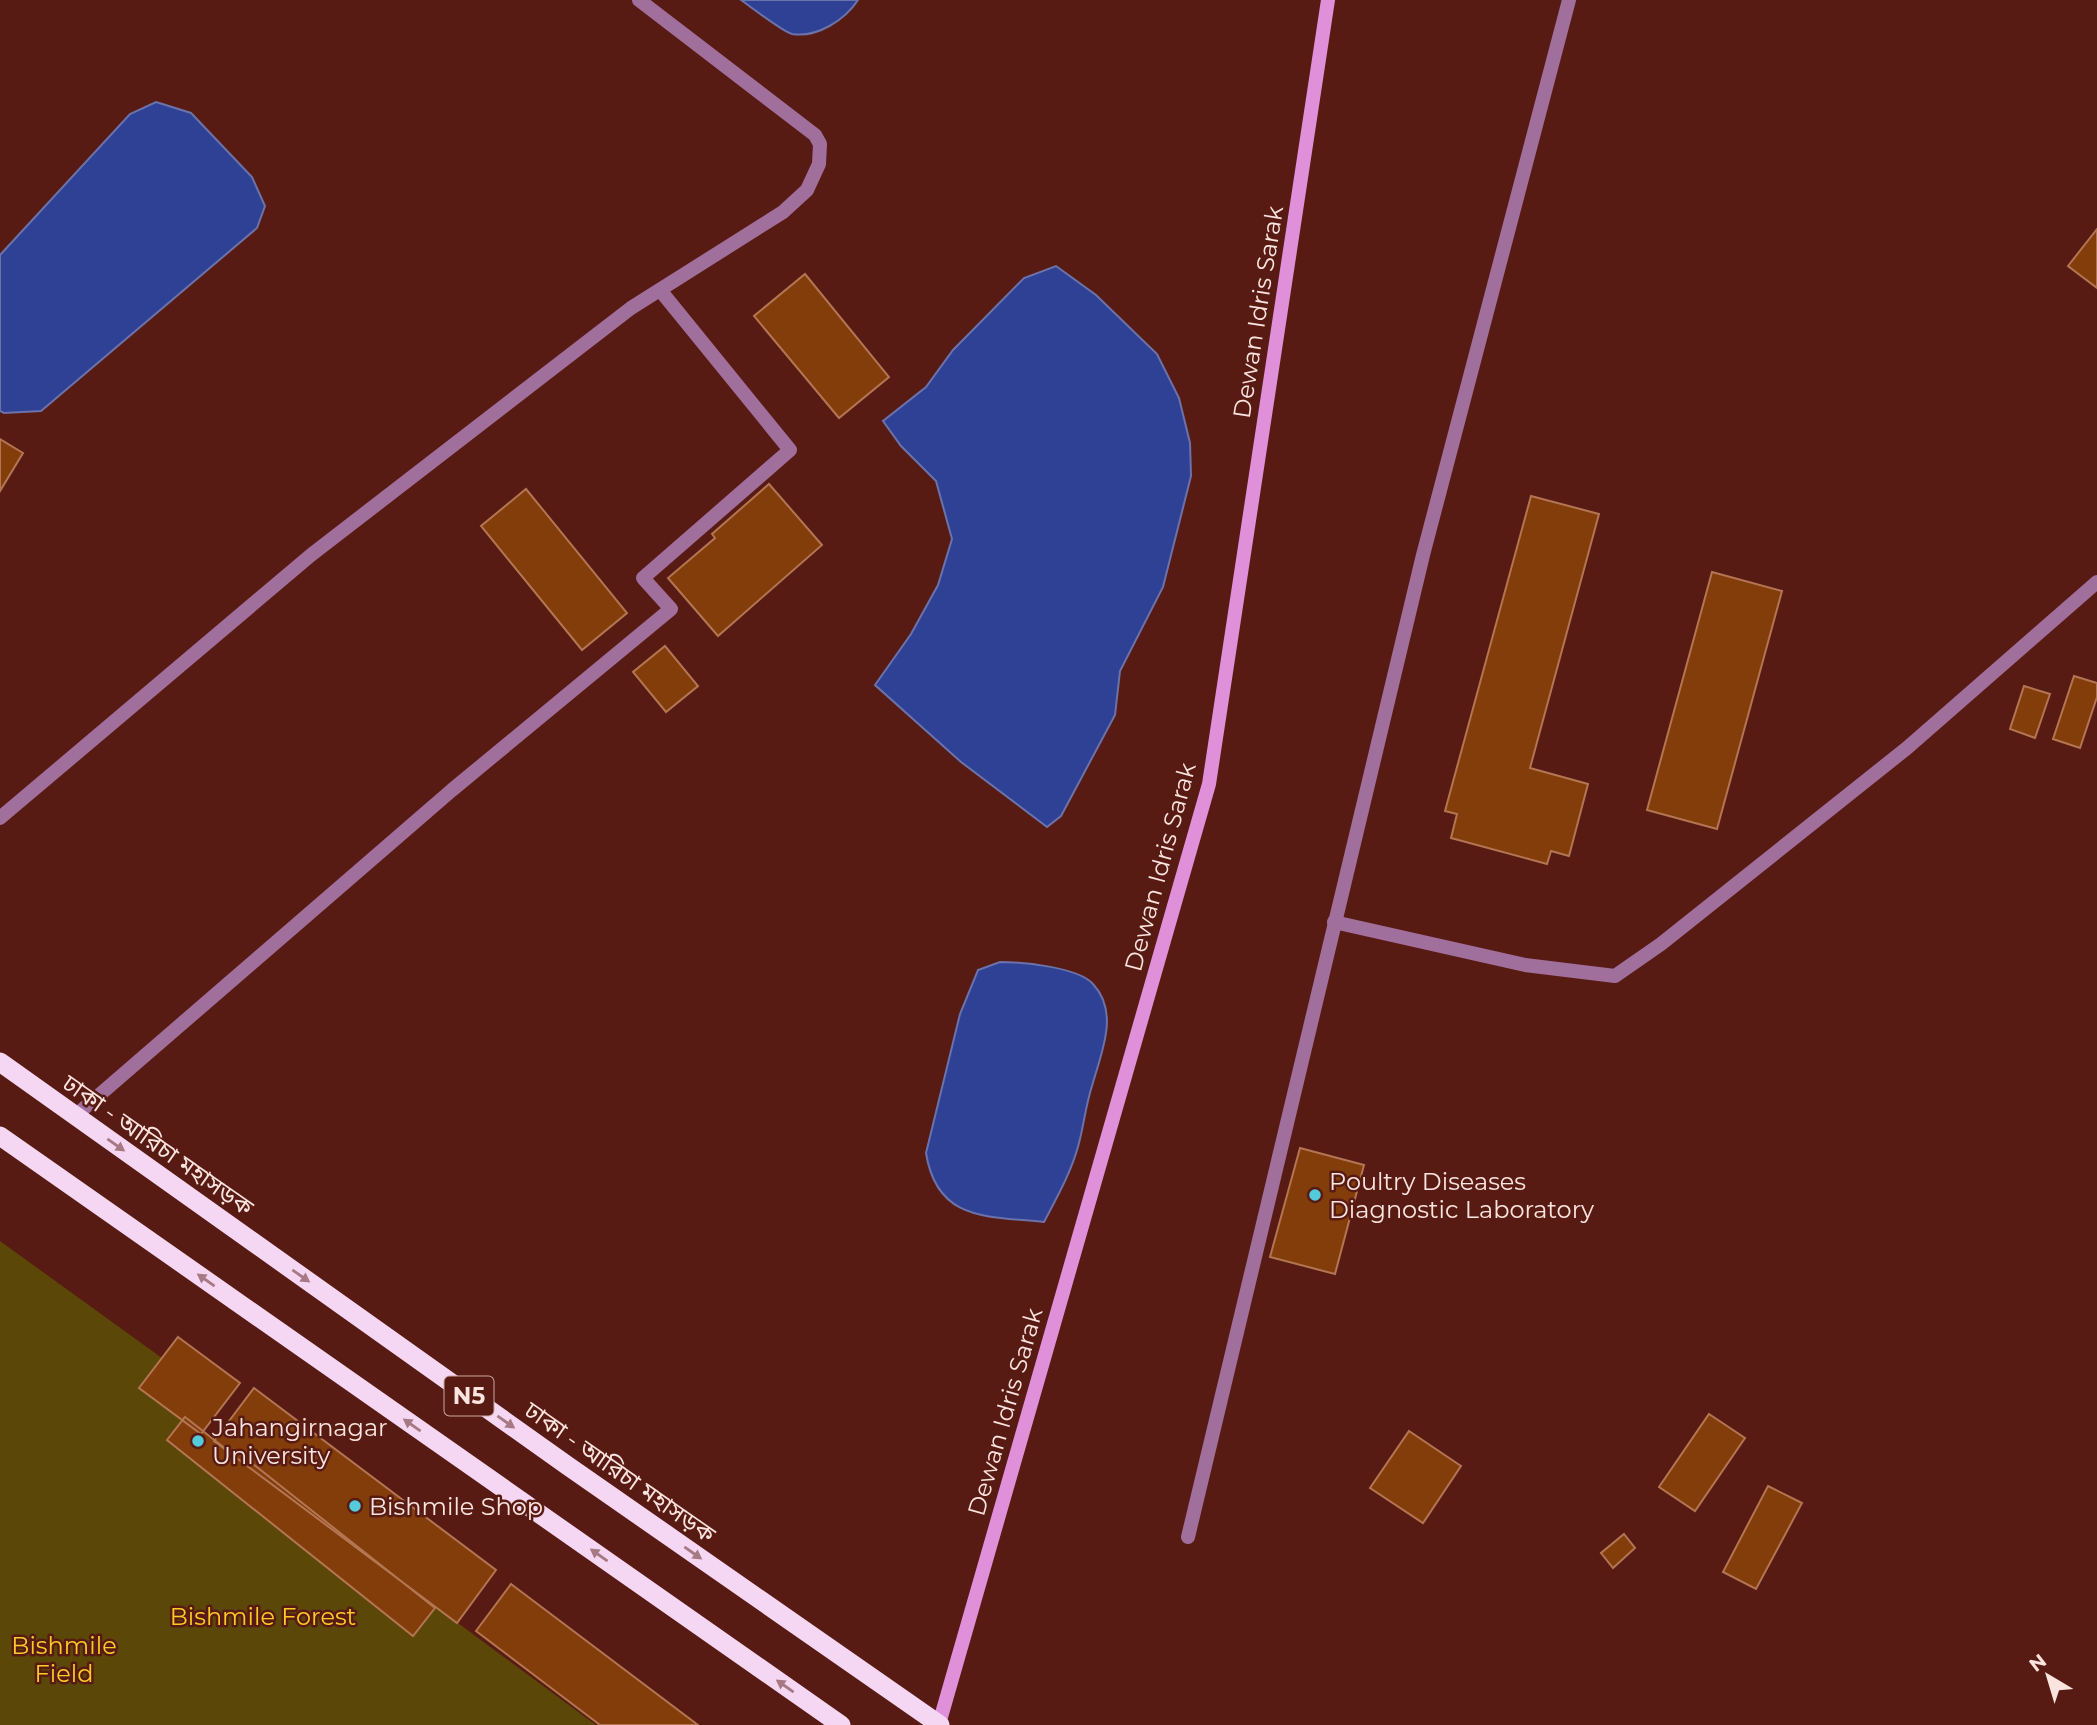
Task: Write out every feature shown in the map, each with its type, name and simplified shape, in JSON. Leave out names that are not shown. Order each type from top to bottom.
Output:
[{"type":"highway","name":"ঢাকা - আরিচা মহাসড়ক","points":[[0,1062],[568,1466],[940,1725]]},
{"type":"highway","name":"N5","points":[[0,1136],[841,1725]]},
{"type":"main road","name":"Dewan Idris Sarak","points":[[940,1725],[1209,784],[1328,0]]},
{"type":"street","points":[[0,818],[311,555],[631,308],[783,212],[807,190],[819,164],[820,145],[815,135],[639,0]]},
{"type":"street","points":[[1188,1537],[1423,555],[1569,0]]},
{"type":"street","points":[[75,1116],[452,790],[671,609],[643,578],[790,450],[660,290]]},
{"type":"street","points":[[1334,922],[1525,965],[1615,976],[1661,944],[1907,748],[2097,582]]},
{"type":"green space","name":"Bishmile Forest","points":[[0,1241],[162,1358],[140,1388],[596,1725],[0,1725]]},
{"type":"water","points":[[741,0],[858,0],[838,21],[801,35],[788,32]]},
{"type":"water","points":[[156,102],[191,113],[252,177],[265,206],[257,228],[41,411],[4,413],[0,411],[0,255],[130,114]]},
{"type":"water","points":[[1056,266],[1096,295],[1157,354],[1179,398],[1190,443],[1191,476],[1163,587],[1120,671],[1115,715],[1061,816],[1047,827],[961,762],[875,685],[911,634],[938,585],[952,539],[936,481],[901,446],[883,421],[926,387],[953,350],[1024,278]]},
{"type":"water","points":[[1000,962],[1035,964],[1075,973],[1093,984],[1106,1008],[1106,1034],[1081,1136],[1064,1184],[1044,1222],[985,1216],[953,1204],[941,1192],[932,1176],[926,1153],[960,1014],[978,970]]},
{"type":"building","points":[[2097,229],[2097,288],[2068,266]]},
{"type":"building","points":[[805,274],[889,377],[839,418],[754,316]]},
{"type":"building","points":[[0,439],[23,453],[0,491]]},
{"type":"building","points":[[769,484],[822,545],[718,636],[668,578],[715,538],[712,534]]},
{"type":"building","points":[[526,489],[627,613],[582,650],[481,526]]},
{"type":"building","points":[[1531,496],[1599,514],[1530,768],[1588,784],[1569,856],[1551,851],[1547,864],[1451,838],[1457,814],[1445,811]]},
{"type":"building","points":[[1712,572],[1782,591],[1717,829],[1647,810]]},
{"type":"building","points":[[665,646],[698,686],[666,712],[633,672]]},
{"type":"building","points":[[2074,676],[2097,683],[2097,697],[2080,748],[2053,739]]},
{"type":"building","points":[[2024,686],[2050,694],[2035,738],[2010,729]]},
{"type":"building","points":[[1300,1148],[1364,1165],[1335,1274],[1270,1257]]},
{"type":"building","points":[[178,1337],[240,1383],[201,1434],[139,1388]]},
{"type":"building","name":"Bishmile Shop","points":[[254,1388],[496,1570],[457,1623],[214,1441]]},
{"type":"building","points":[[1709,1414],[1745,1438],[1695,1511],[1659,1487]]},
{"type":"building","points":[[185,1417],[231,1453],[234,1449],[435,1608],[413,1636],[167,1440]]},
{"type":"building","points":[[1409,1431],[1461,1466],[1423,1523],[1370,1488]]},
{"type":"building","points":[[1768,1486],[1802,1503],[1756,1589],[1723,1572]]},
{"type":"building","points":[[1624,1534],[1635,1548],[1613,1568],[1601,1553]]},
{"type":"building","points":[[511,1584],[698,1725],[600,1725],[476,1631]]},
{"type":"place","name":"Poultry Diseases Diagnostic Laboratory","points":[[1315,1195]]},
{"type":"place","name":"Jahangirnagar University","points":[[198,1441]]},
{"type":"place","name":"Bishmile Shop","points":[[355,1506]]},
{"type":"park label","name":"Bishmile Field","points":[[64,1659]]}]
